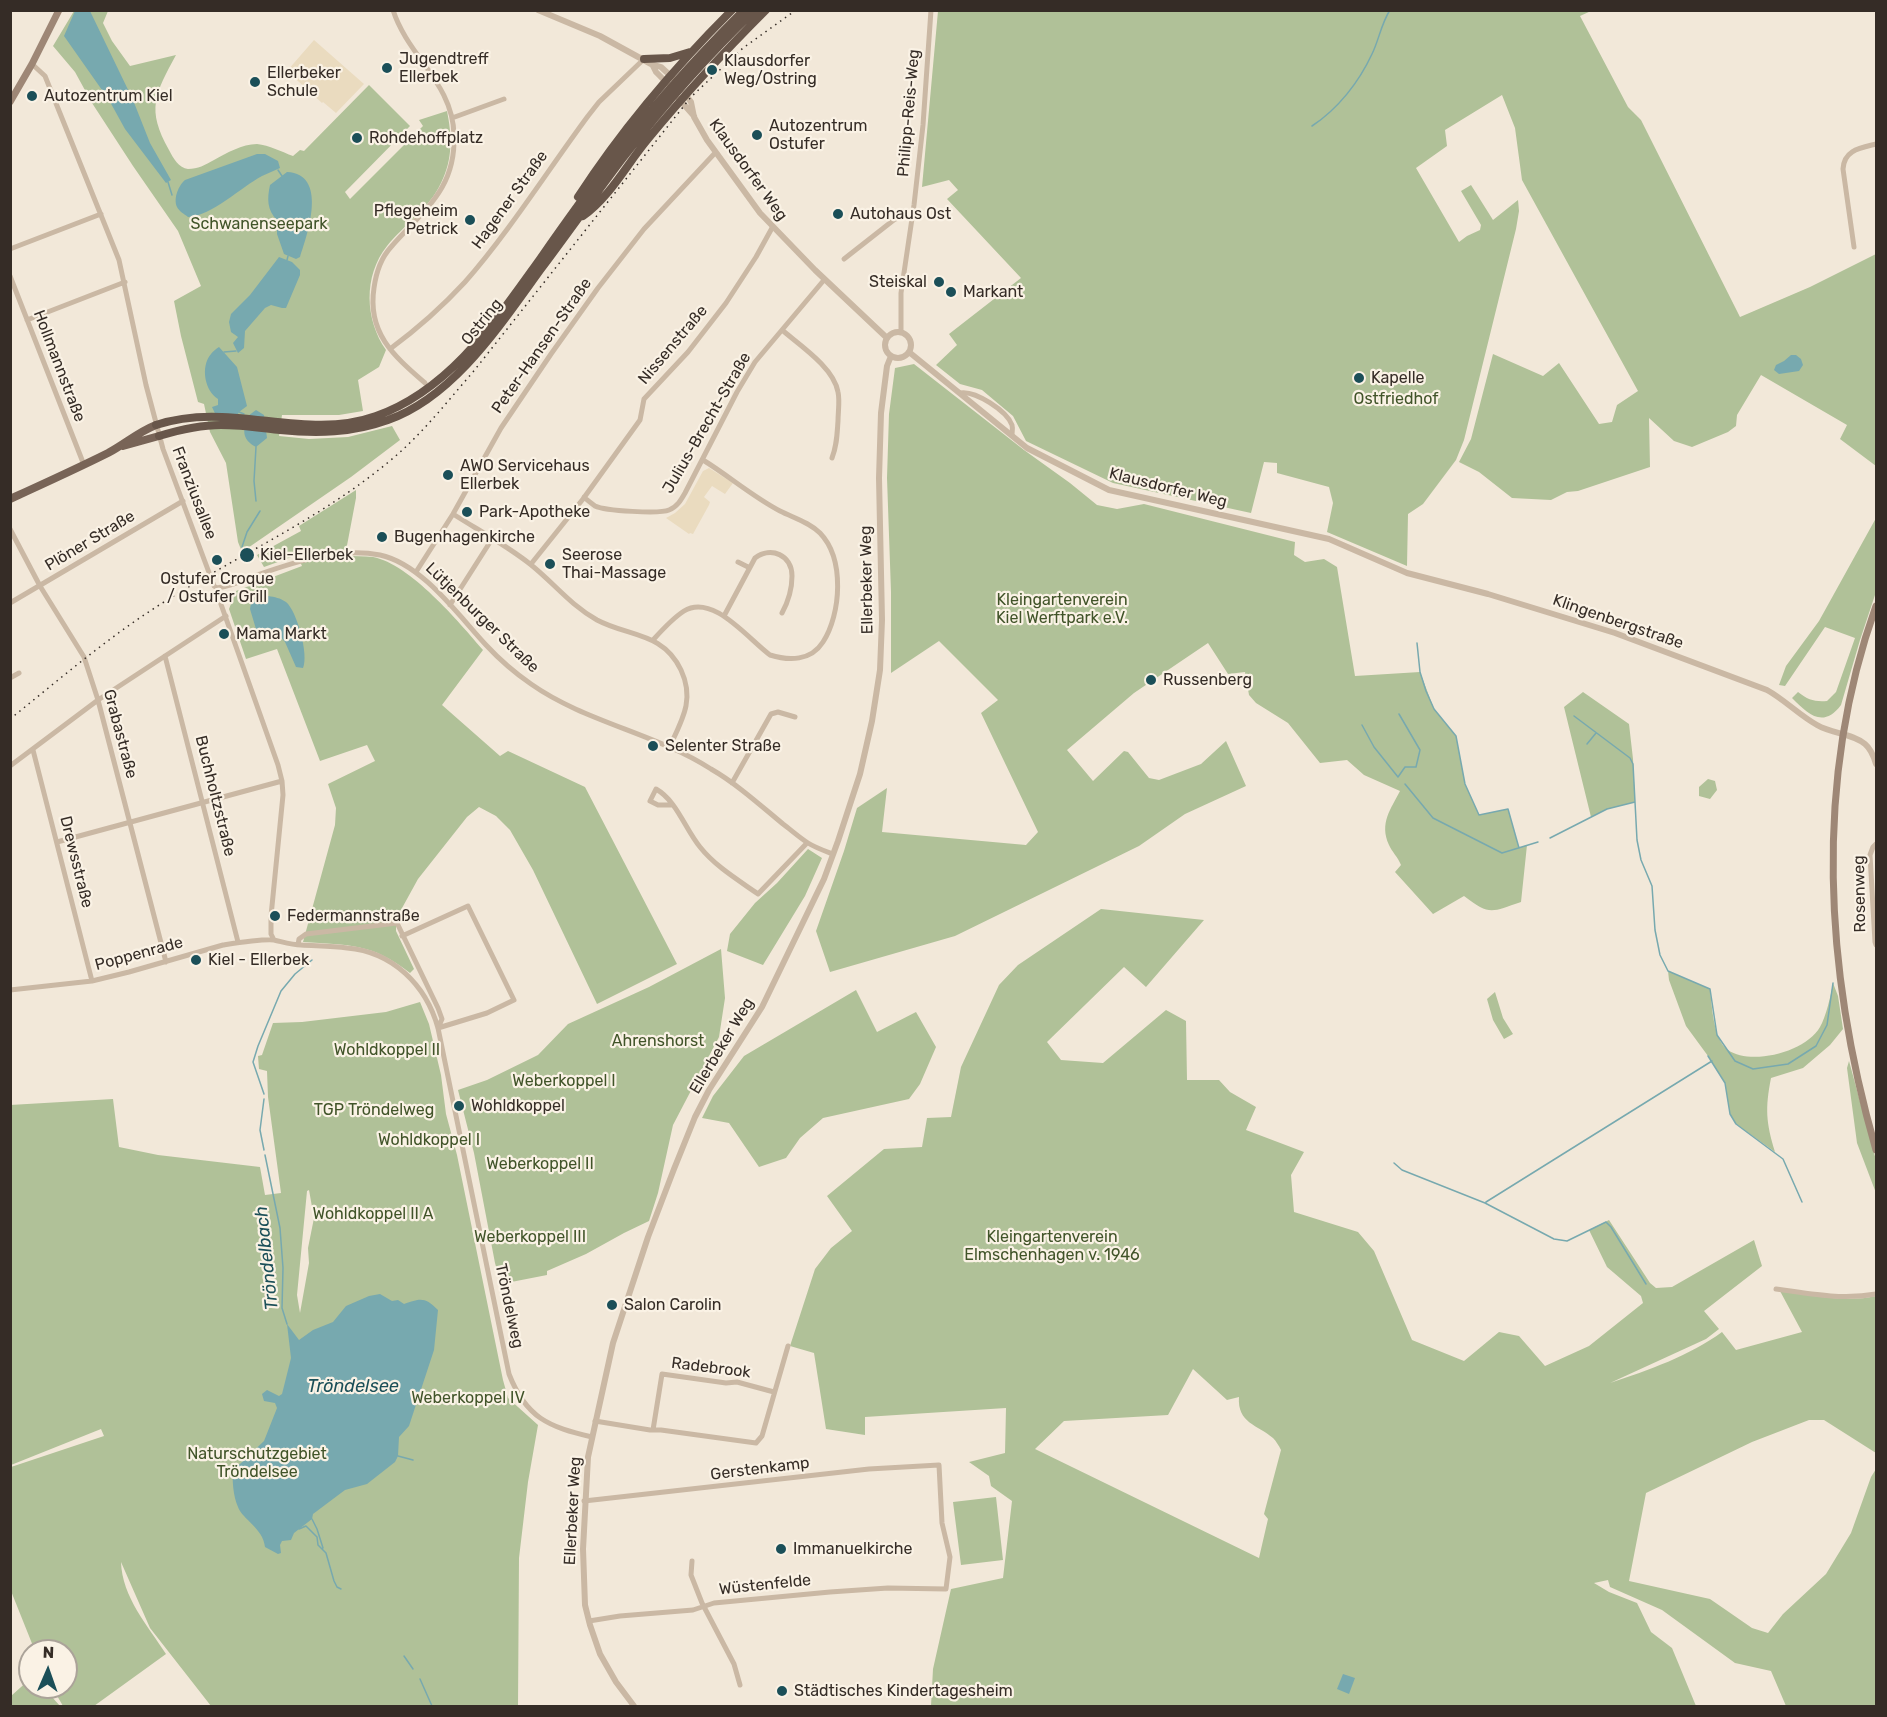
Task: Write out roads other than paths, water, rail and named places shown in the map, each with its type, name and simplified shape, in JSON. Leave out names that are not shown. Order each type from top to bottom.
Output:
[{"type":"highway","points":[[565,224],[577,198],[601,162],[693,51],[732,10]]},
{"type":"highway","name":"Ostring","points":[[159,436],[199,427],[231,425],[282,427],[358,422],[388,412],[420,396],[443,377],[478,339],[653,107],[698,56],[744,10]]},
{"type":"highway","name":"Ostring","points":[[156,425],[198,416],[229,417],[325,433],[360,429],[391,419],[423,402],[448,382],[513,309],[575,223],[679,88],[755,10]]},
{"type":"highway","points":[[575,223],[605,195],[645,143],[710,67],[766,10]]},
{"type":"highway","points":[[648,61],[670,58],[693,51]]},
{"type":"main road","points":[[10,102],[59,10]]},
{"type":"main road","name":"Ostring","points":[[10,499],[84,465],[156,425]]},
{"type":"main road","name":"Ostring","points":[[118,447],[159,436]]},
{"type":"main road","points":[[1876,606],[1854,678],[1843,734],[1835,800],[1833,855],[1838,962],[1848,1036],[1876,1150]]},
{"type":"street","points":[[393,10],[409,45],[434,76],[447,100],[454,134],[454,150],[444,186],[431,206],[389,249],[375,277],[372,302],[375,323],[390,350],[425,382]]},
{"type":"street","name":"Klausdorfer Weg","points":[[538,10],[591,32],[661,67],[684,99],[715,153],[772,228],[887,338]]},
{"type":"street","name":"Philipp-Reis-Weg","points":[[901,332],[901,293],[922,125],[931,10]]},
{"type":"street","name":"Hagener Straße","points":[[390,350],[434,313],[465,282],[599,102],[648,61]]},
{"type":"street","name":"Franziusallee","points":[[32,64],[45,76],[119,260],[156,425],[168,466],[214,586],[217,588],[282,780],[282,803],[270,931],[274,940]]},
{"type":"street","points":[[452,118],[504,99]]},
{"type":"street","points":[[1854,247],[1843,162],[1852,151],[1876,144]]},
{"type":"street","name":"Peter-Hansen-Straße","points":[[416,572],[453,514],[501,428],[598,288],[660,210],[715,153]]},
{"type":"street","points":[[10,249],[100,214]]},
{"type":"street","points":[[844,260],[895,219],[904,216],[912,218]]},
{"type":"street","name":"Nissenstraße","points":[[531,564],[584,497],[640,420],[644,399],[688,352],[726,303],[772,228]]},
{"type":"street","name":"Hollmannstraße","points":[[10,276],[84,465]]},
{"type":"street","name":"Julius-Brecht-Straße","points":[[584,497],[595,506],[602,508],[660,512],[671,509],[681,500],[755,362],[824,280]]},
{"type":"street","points":[[27,320],[125,282]]},
{"type":"street","points":[[782,330],[822,365],[835,382],[839,394],[838,438],[832,458]]},
{"type":"street","points":[[901,332],[893,333],[887,338],[885,347],[891,356],[900,357],[909,352]]},
{"type":"street","name":"Klausdorfer Weg","points":[[901,332],[909,339],[911,345],[909,352],[1027,448],[1109,490],[1329,538]]},
{"type":"street","name":"Ellerbeker Weg","points":[[634,1707],[607,1666],[589,1621],[583,1584],[584,1502],[592,1437],[612,1344],[623,1308],[695,1117],[762,1007],[824,879],[862,765],[878,687],[882,620],[879,478],[881,413],[886,366],[891,356]]},
{"type":"street","name":"Klausdorfer Weg","points":[[960,393],[966,392],[982,397],[1007,418],[1013,427],[1012,435]]},
{"type":"street","points":[[653,640],[664,627],[684,611],[692,608],[707,607],[724,616],[770,655],[789,659],[807,656],[820,646],[831,628],[836,605],[837,570],[828,543],[813,527],[779,510],[703,460]]},
{"type":"street","name":"Plöner Straße","points":[[10,603],[183,501]]},
{"type":"street","points":[[453,514],[531,564],[565,598],[596,619],[653,640],[669,652],[680,668],[686,684],[687,706],[669,748]]},
{"type":"street","name":"Grabastraße","points":[[10,528],[40,586],[84,657],[98,700],[166,962]]},
{"type":"street","name":"Klingenbergstraße","points":[[1329,538],[1407,573],[1488,594],[1615,633],[1767,690],[1817,725],[1855,738],[1866,745],[1872,752],[1876,764]]},
{"type":"street","points":[[450,605],[492,539]]},
{"type":"street","points":[[724,616],[748,567],[755,558],[761,553],[775,552],[783,557],[791,568],[792,577],[788,601],[782,613]]},
{"type":"street","name":"Lütjenburger Straße","points":[[217,588],[298,560],[345,554],[383,556],[402,563],[416,572],[517,674],[544,693],[711,769],[807,843],[833,854]]},
{"type":"street","points":[[738,562],[748,567]]},
{"type":"street","points":[[10,766],[98,700],[226,616]]},
{"type":"street","name":"Buchholtzstraße","points":[[165,656],[238,942]]},
{"type":"street","points":[[10,678],[19,673]]},
{"type":"street","points":[[732,783],[771,714],[778,712],[795,717]]},
{"type":"street","name":"Drewsstraße","points":[[33,750],[92,981]]},
{"type":"street","points":[[57,842],[282,780]]},
{"type":"street","points":[[672,805],[702,849],[720,866],[758,894],[807,843]]},
{"type":"street","name":"Rosenweg","points":[[1876,844],[1870,855],[1876,945]]},
{"type":"street","points":[[298,945],[299,939],[306,934],[384,923],[397,923],[402,936],[468,906],[514,1000],[487,1013],[438,1028]]},
{"type":"street","name":"Tröndelweg","points":[[402,936],[438,1008],[442,1019],[438,1028]]},
{"type":"street","name":"Poppenrade","points":[[10,990],[92,981],[238,942],[274,940]]},
{"type":"street","name":"Tröndelweg","points":[[274,940],[298,945],[365,951],[391,962],[418,987],[431,1007],[438,1028],[509,1374],[520,1398],[536,1415],[561,1429],[592,1437]]},
{"type":"street","points":[[1776,1289],[1843,1297],[1876,1294]]},
{"type":"street","points":[[595,1422],[756,1443],[762,1436],[788,1346]]},
{"type":"street","name":"Radebrook","points":[[653,1430],[663,1374],[737,1383],[774,1392]]},
{"type":"street","name":"Gerstenkamp","points":[[584,1502],[869,1469],[939,1465],[942,1523],[950,1557],[946,1589]]},
{"type":"street","points":[[692,1561],[691,1575],[734,1664],[740,1685]]},
{"type":"street","name":"Wüstenfelde","points":[[589,1621],[693,1610],[714,1603],[859,1590],[946,1589]]},
{"type":"water","points":[[75,11],[90,11],[133,100],[150,143],[171,180],[166,183],[125,129],[109,100],[64,36]]},
{"type":"water","points":[[257,154],[265,154],[278,161],[280,168],[262,176],[207,212],[188,217],[178,208],[176,196],[185,180]]},
{"type":"water","points":[[287,172],[300,175],[307,183],[311,193],[312,206],[307,234],[300,257],[296,259],[284,254],[277,234],[277,220],[271,212],[268,195],[270,185]]},
{"type":"water","points":[[279,257],[292,262],[300,270],[286,308],[271,305],[265,308],[245,331],[244,348],[238,353],[233,343],[238,337],[231,332],[229,322],[231,314],[250,295]]},
{"type":"water","points":[[219,347],[237,367],[247,406],[239,412],[231,428],[221,426],[212,407],[218,405],[218,399],[207,385],[205,372],[208,359]]},
{"type":"water","points":[[1791,355],[1796,355],[1801,359],[1803,365],[1799,371],[1779,374],[1774,370],[1776,365]]},
{"type":"water","points":[[256,410],[264,415],[267,438],[256,447],[248,441],[244,430],[248,416]]},
{"type":"water","points":[[268,596],[286,602],[294,614],[303,644],[303,668],[296,667],[285,642],[278,634],[256,629],[250,609],[251,603]]},
{"type":"water","name":"Tröndelsee","points":[[380,1294],[392,1301],[398,1300],[404,1304],[419,1300],[426,1301],[438,1310],[434,1350],[409,1426],[399,1437],[398,1456],[395,1462],[367,1484],[345,1490],[313,1514],[312,1519],[294,1533],[291,1540],[282,1541],[281,1553],[278,1554],[265,1547],[261,1535],[236,1503],[233,1467],[240,1464],[264,1441],[277,1408],[275,1403],[264,1401],[262,1394],[267,1390],[279,1396],[282,1394],[291,1358],[287,1324],[299,1340],[313,1330],[333,1322],[346,1306]]},
{"type":"water","points":[[1343,1674],[1355,1678],[1349,1694],[1337,1689]]},
{"type":"waterway","points":[[1312,126],[1331,112],[1361,75],[1390,10]]},
{"type":"waterway","name":"Tröndelbach","points":[[278,170],[282,176]]},
{"type":"waterway","name":"Tröndelbach","points":[[168,182],[172,195]]},
{"type":"waterway","name":"Tröndelbach","points":[[287,260],[288,256]]},
{"type":"waterway","name":"Tröndelbach","points":[[224,352],[236,351]]},
{"type":"waterway","name":"Tröndelbach","points":[[239,412],[244,414]]},
{"type":"waterway","name":"Tröndelbach","points":[[256,447],[254,481],[256,501]]},
{"type":"waterway","name":"Tröndelbach","points":[[242,547],[247,532],[260,511]]},
{"type":"waterway","points":[[1417,643],[1420,672],[1426,691],[1434,709],[1456,736],[1465,784],[1479,815],[1508,809],[1519,848]]},
{"type":"waterway","points":[[1362,725],[1374,747],[1398,777],[1405,767],[1416,767],[1420,750],[1399,714]]},
{"type":"waterway","points":[[1574,716],[1630,758],[1633,764],[1635,802]]},
{"type":"waterway","points":[[1587,744],[1596,733]]},
{"type":"waterway","points":[[1405,784],[1433,818],[1502,853],[1538,842]]},
{"type":"waterway","points":[[1550,838],[1607,809],[1635,802],[1637,840],[1641,860],[1652,886],[1655,930],[1660,955],[1668,971],[1710,989],[1717,1035],[1735,1061],[1753,1069],[1788,1064],[1816,1046],[1827,1025],[1833,983]]},
{"type":"waterway","name":"Tröndelbach","points":[[264,1094],[253,1062],[258,1046],[281,991],[295,974],[312,960]]},
{"type":"waterway","points":[[1708,1056],[1725,1083],[1730,1114],[1736,1124],[1783,1159],[1802,1202]]},
{"type":"waterway","points":[[1486,1202],[1712,1061]]},
{"type":"waterway","name":"Tröndelbach","points":[[264,1099],[260,1130],[264,1150]]},
{"type":"waterway","name":"Tröndelbach","points":[[265,1155],[280,1228],[283,1268],[282,1308],[287,1324]]},
{"type":"waterway","points":[[1394,1163],[1402,1170],[1485,1203],[1554,1239],[1567,1241],[1606,1222],[1646,1284]]},
{"type":"waterway","points":[[398,1456],[413,1460]]},
{"type":"waterway","points":[[312,1519],[323,1548]]},
{"type":"waterway","points":[[299,1529],[306,1526],[317,1537],[318,1545],[326,1553],[334,1581],[341,1589]]},
{"type":"waterway","points":[[404,1656],[413,1669]]},
{"type":"waterway","points":[[420,1679],[432,1706]]},
{"type":"railway","points":[[10,719],[129,625],[177,594],[329,505],[398,454],[432,420],[473,372],[691,97],[743,48],[796,10]]},
{"type":"place","name":"Jugendtreff Ellerbek","points":[[387,68]]},
{"type":"place","name":"Klausdorfer Weg/Ostring","points":[[712,70]]},
{"type":"place","name":"Ellerbeker Schule","points":[[255,82]]},
{"type":"place","name":"Autozentrum Kiel","points":[[32,96]]},
{"type":"place","name":"Autozentrum Ostufer","points":[[757,135]]},
{"type":"place","name":"Rohdehoffplatz","points":[[357,138]]},
{"type":"place","name":"Autohaus Ost","points":[[838,214]]},
{"type":"place","name":"Pflegeheim Petrick","points":[[470,220]]},
{"type":"place","name":"Steiskal","points":[[939,282]]},
{"type":"place","name":"Markant","points":[[951,292]]},
{"type":"place","name":"Kapelle","points":[[1359,378]]},
{"type":"place","name":"AWO Servicehaus Ellerbek","points":[[448,475]]},
{"type":"place","name":"Park-Apotheke","points":[[467,512]]},
{"type":"place","name":"Bugenhagenkirche","points":[[382,537]]},
{"type":"place","name":"Kiel-Ellerbek","points":[[247,555]]},
{"type":"place","name":"Ostufer Croque / Ostufer Grill","points":[[217,560]]},
{"type":"place","name":"Seerose Thai-Massage","points":[[550,564]]},
{"type":"place","name":"Mama Markt","points":[[224,634]]},
{"type":"place","name":"Russenberg","points":[[1151,680]]},
{"type":"place","name":"Selenter Straße","points":[[653,746]]},
{"type":"place","name":"Federmannstraße","points":[[275,916]]},
{"type":"place","name":"Kiel - Ellerbek","points":[[196,960]]},
{"type":"place","name":"Wohldkoppel","points":[[459,1106]]},
{"type":"place","name":"Salon Carolin","points":[[612,1305]]},
{"type":"place","name":"Immanuelkirche","points":[[781,1549]]},
{"type":"place","name":"Städtisches Kindertagesheim","points":[[782,1691]]},
{"type":"park label","name":"Schwanenseepark","points":[[259,224]]},
{"type":"park label","name":"Ostfriedhof","points":[[1396,399]]},
{"type":"park label","name":"Kleingartenverein Kiel Werftpark e.V.","points":[[1062,609]]},
{"type":"park label","name":"Ahrenshorst","points":[[658,1041]]},
{"type":"park label","name":"Wohldkoppel II","points":[[387,1050]]},
{"type":"park label","name":"Weberkoppel I","points":[[564,1081]]},
{"type":"park label","name":"TGP Tröndelweg","points":[[374,1110]]},
{"type":"park label","name":"Wohldkoppel I","points":[[429,1140]]},
{"type":"park label","name":"Weberkoppel II","points":[[540,1164]]},
{"type":"park label","name":"Wohldkoppel II A","points":[[373,1214]]},
{"type":"park label","name":"Weberkoppel III","points":[[530,1237]]},
{"type":"park label","name":"Kleingartenverein Elmschenhagen v. 1946","points":[[1052,1246]]},
{"type":"park label","name":"Weberkoppel IV","points":[[468,1398]]},
{"type":"park label","name":"Naturschutzgebiet Tröndelsee","points":[[257,1463]]}]
